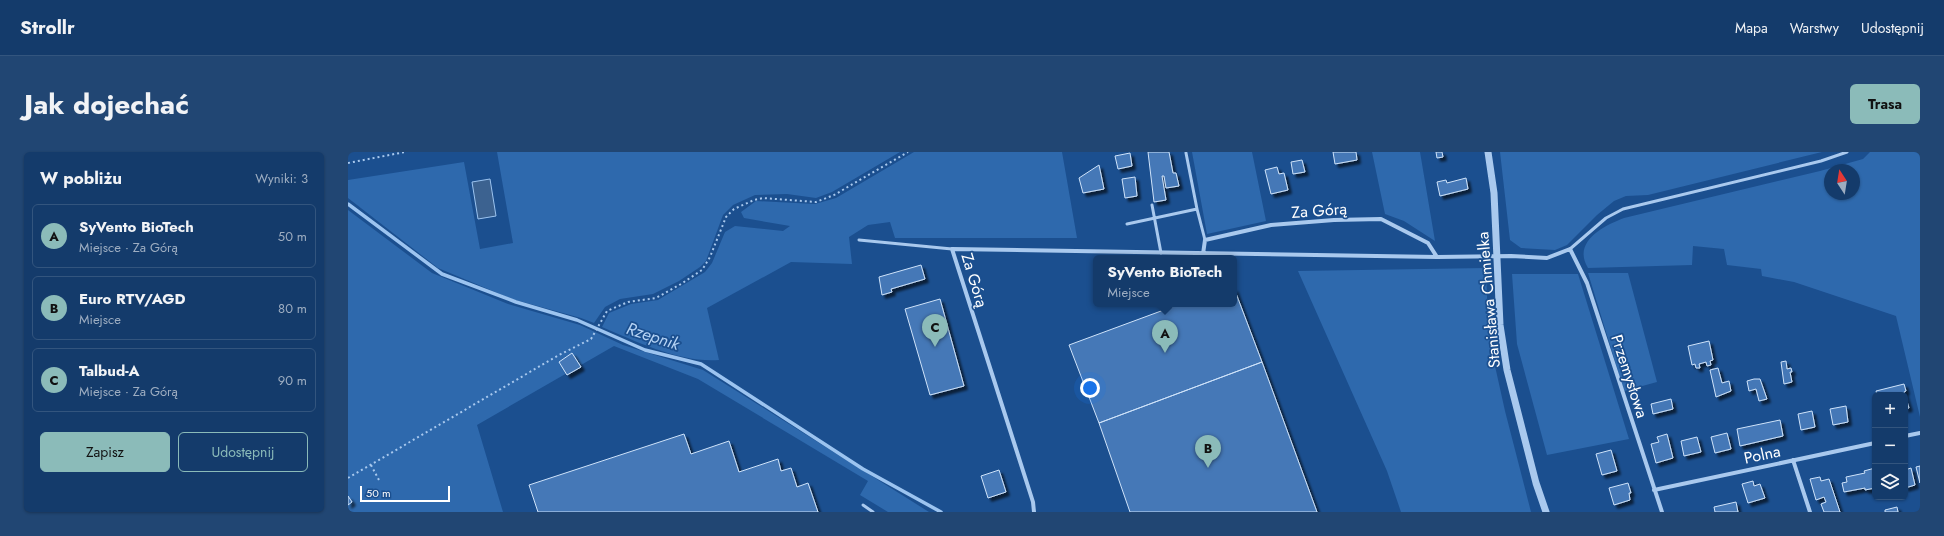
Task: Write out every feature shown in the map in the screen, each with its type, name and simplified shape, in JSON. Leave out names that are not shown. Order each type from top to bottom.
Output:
[{"type":"street","name":"Stanisława Chmielka","points":[[1488,152],[1494,193],[1500,324],[1507,370],[1536,483],[1546,512]]},
{"type":"street","name":"Za Górą","points":[[1205,240],[1271,226],[1334,220],[1381,219],[1428,243],[1437,257]]},
{"type":"street","points":[[1203,254],[1205,240]]},
{"type":"street","name":"Za Górą","points":[[1034,512],[1033,502],[952,249],[1437,257],[1498,256],[1547,258],[1570,249]]},
{"type":"street","name":"Przemysłowa","points":[[1570,249],[1587,283],[1662,512]]},
{"type":"street","points":[[1908,435],[1920,433]]},
{"type":"street","name":"Polna","points":[[1654,490],[1872,444]]},
{"type":"street","points":[[1793,460],[1810,512]]},
{"type":"lane","points":[[1570,249],[1606,218],[1623,209],[1821,161],[1847,152]]},
{"type":"lane","points":[[1186,153],[1197,209],[1205,240]]},
{"type":"lane","points":[[1152,205],[1161,253]]},
{"type":"lane","points":[[1127,224],[1197,209]]},
{"type":"lane","points":[[859,240],[952,249]]},
{"type":"lane","points":[[863,505],[873,512]]},
{"type":"path","points":[[348,163],[405,152]]},
{"type":"path","points":[[348,478],[552,358],[591,339],[607,311],[618,305],[656,298],[702,270],[710,257],[726,217],[734,209],[754,200],[763,198],[816,202],[834,195],[908,152]]},
{"type":"path","points":[[371,465],[380,482]]},
{"type":"shaded area","points":[[497,152],[900,152],[832,192],[816,198],[787,194],[755,195],[733,205],[723,215],[706,261],[700,267],[679,281],[653,294],[620,299],[605,307],[594,323],[512,299],[438,268],[348,198],[348,180],[464,162],[480,249],[513,243]]},
{"type":"shaded area","points":[[914,152],[1062,152],[1077,238],[895,238],[890,222],[868,225],[849,237],[852,264],[791,262],[707,308],[719,360],[704,360],[675,355],[644,345],[602,327],[609,313],[631,304],[658,300],[705,272],[712,263],[725,232],[735,226],[783,231],[790,226],[744,218],[741,212],[756,201],[815,204],[836,198]]},
{"type":"shaded area","points":[[1192,152],[1252,152],[1266,221],[1207,234]]},
{"type":"shaded area","points":[[1372,152],[1420,152],[1435,241],[1404,221],[1385,214]]},
{"type":"shaded area","points":[[1500,152],[1822,152],[1648,195],[1626,196],[1614,201],[1597,215],[1567,245],[1555,250],[1521,248],[1510,240]]},
{"type":"shaded area","points":[[1870,152],[1920,152],[1920,417],[1896,316],[1794,282],[1762,276],[1761,269],[1727,265],[1724,249],[1693,246],[1692,265],[1588,268],[1584,259],[1584,250],[1592,236],[1599,230],[1624,218],[1824,170],[1824,200],[1860,200],[1860,164],[1845,164],[1863,159]]},
{"type":"shaded area","points":[[490,179],[496,216],[478,219],[472,182]]},
{"type":"shaded area","points":[[348,210],[432,273],[508,304],[580,325],[623,345],[703,370],[929,512],[888,512],[860,495],[868,481],[698,379],[614,346],[477,425],[503,512],[348,512]]},
{"type":"shaded area","points":[[1486,268],[1488,323],[1493,357],[1505,411],[1531,512],[1401,512],[1387,471],[1298,271]]},
{"type":"shaded area","points":[[1588,273],[1628,273],[1657,382],[1624,391]]},
{"type":"shaded area","points":[[1512,274],[1578,274],[1629,439],[1547,455],[1517,344]]},
{"type":"building","points":[[1148,152],[1169,152],[1173,173],[1176,173],[1179,186],[1166,188],[1164,176],[1162,176],[1166,200],[1154,202]]},
{"type":"building","points":[[1333,152],[1356,152],[1357,160],[1335,164]]},
{"type":"building","points":[[1436,152],[1442,152],[1443,157],[1437,158]]},
{"type":"building","points":[[1130,153],[1132,166],[1118,169],[1115,156]]},
{"type":"building","points":[[1302,160],[1305,172],[1293,174],[1291,162]]},
{"type":"building","points":[[1099,165],[1104,189],[1083,193],[1079,178]]},
{"type":"building","points":[[1277,167],[1279,174],[1284,173],[1288,190],[1271,194],[1265,170]]},
{"type":"building","points":[[1135,177],[1137,196],[1125,198],[1122,179]]},
{"type":"building","points":[[1466,178],[1468,189],[1440,196],[1437,182],[1446,180],[1447,183]]},
{"type":"building","points":[[921,265],[925,279],[891,289],[892,292],[882,295],[879,277]]},
{"type":"building","points":[[1237,296],[1262,362],[1099,423],[1069,345],[1172,307],[1237,307]]},
{"type":"building","points":[[940,299],[964,386],[930,395],[905,309]]},
{"type":"building","points":[[1709,341],[1713,360],[1710,361],[1711,365],[1707,366],[1706,362],[1699,364],[1700,368],[1696,368],[1695,364],[1692,365],[1688,346]]},
{"type":"building","points":[[572,353],[581,367],[567,375],[559,362]]},
{"type":"building","points":[[1786,361],[1787,369],[1791,368],[1792,372],[1790,372],[1792,382],[1784,384],[1781,362]]},
{"type":"building","points":[[1262,362],[1317,512],[1130,512],[1099,423]]},
{"type":"building","points":[[1718,368],[1722,383],[1729,381],[1731,391],[1716,397],[1710,370]]},
{"type":"building","points":[[1760,379],[1767,399],[1759,401],[1756,389],[1749,391],[1747,381]]},
{"type":"building","points":[[1904,384],[1906,391],[1876,392]]},
{"type":"building","points":[[1671,399],[1673,409],[1653,414],[1651,404]]},
{"type":"building","points":[[1846,406],[1848,422],[1833,425],[1830,409]]},
{"type":"building","points":[[1812,411],[1815,427],[1801,430],[1798,414]]},
{"type":"building","points":[[1780,420],[1783,436],[1740,446],[1737,429]]},
{"type":"building","points":[[1727,433],[1731,449],[1715,453],[1711,437]]},
{"type":"building","points":[[684,434],[691,454],[729,441],[739,472],[778,459],[781,471],[791,468],[797,487],[808,483],[818,512],[538,512],[529,485]]},
{"type":"building","points":[[1667,434],[1673,458],[1656,463],[1651,444],[1659,442],[1657,437]]},
{"type":"building","points":[[1697,437],[1701,452],[1684,456],[1681,441]]},
{"type":"building","points":[[1611,450],[1617,471],[1602,475],[1596,454]]},
{"type":"building","points":[[1920,466],[1920,483],[1916,467]]},
{"type":"building","points":[[1911,468],[1915,485],[1908,487],[1908,469]]},
{"type":"building","points":[[1872,469],[1872,489],[1865,490],[1865,488],[1844,492],[1842,483],[1847,482],[1846,477],[1865,473],[1864,471]]},
{"type":"building","points":[[999,470],[1006,492],[988,498],[981,476]]},
{"type":"building","points":[[1820,477],[1821,481],[1829,479],[1840,512],[1824,512],[1821,504],[1826,502],[1824,497],[1816,500],[1810,479]]},
{"type":"building","points":[[1753,481],[1754,486],[1760,484],[1765,498],[1748,503],[1742,484]]},
{"type":"building","points":[[1628,483],[1631,493],[1629,493],[1630,500],[1614,505],[1609,488]]},
{"type":"building","points":[[348,496],[352,502],[348,505]]},
{"type":"building","points":[[1736,502],[1738,512],[1715,512],[1714,507]]},
{"type":"building","points":[[1897,507],[1898,512],[1885,512],[1885,510]]},
{"type":"waterway","name":"Rzepnik","points":[[348,204],[442,274],[516,302],[577,320],[645,350],[701,364],[863,469],[941,512]]},
{"type":"place","name":"Talbud-A","points":[[935,347]]},
{"type":"place","name":"SyVento BioTech","points":[[1165,353]]},
{"type":"place","name":"Euro RTV/AGD","points":[[1208,468]]}]
